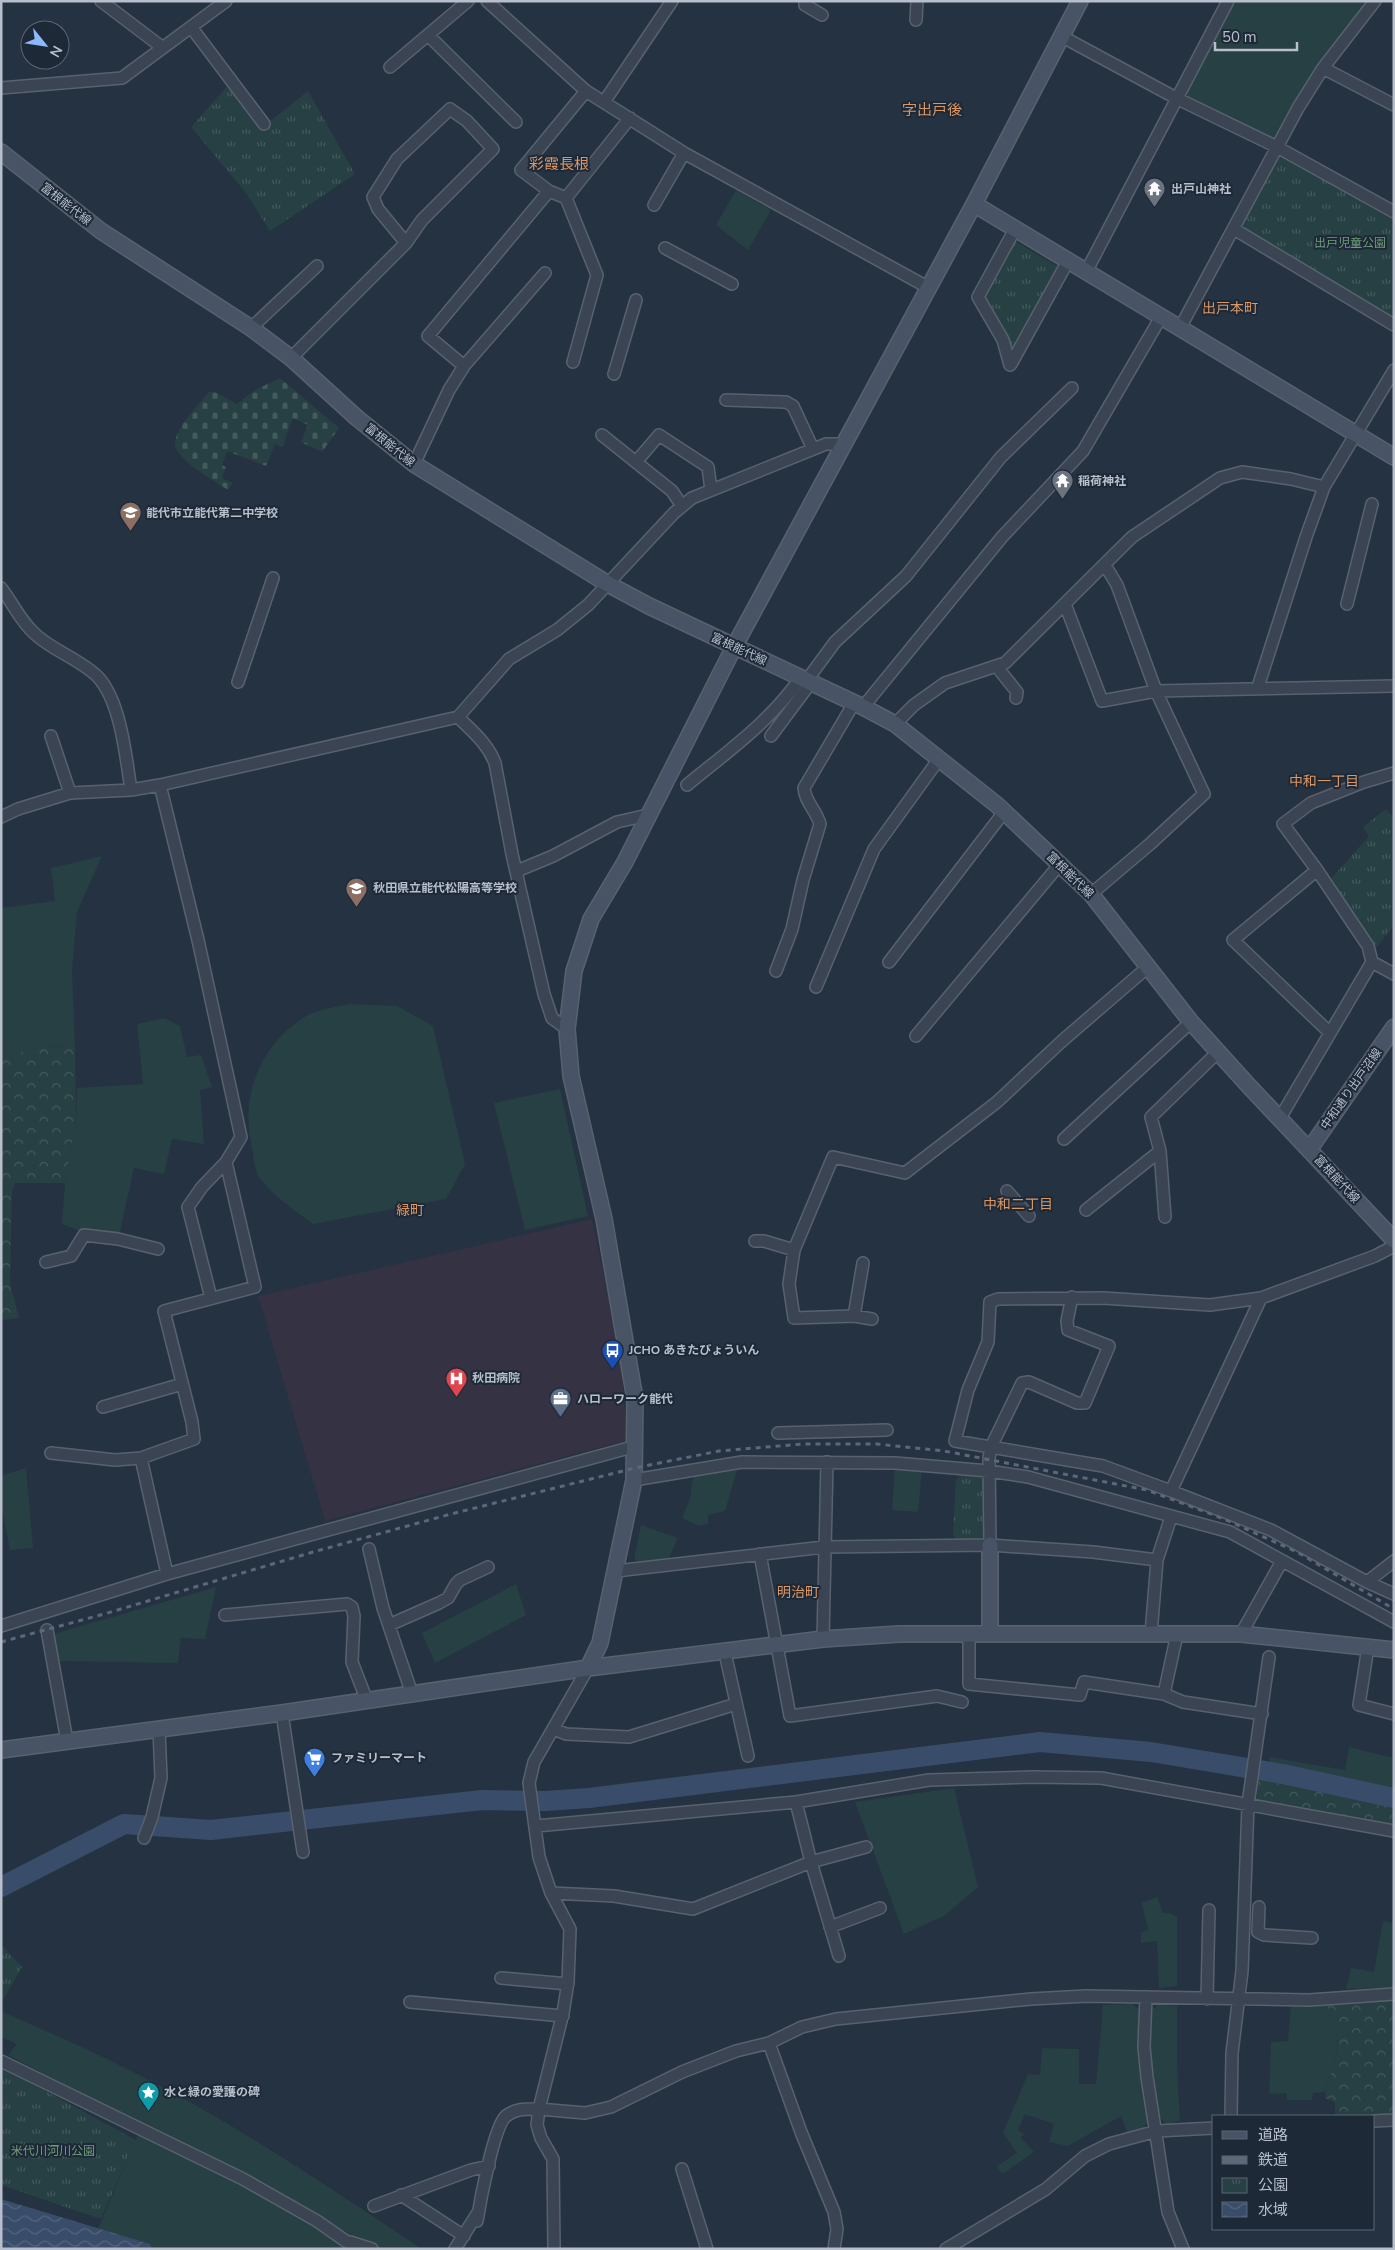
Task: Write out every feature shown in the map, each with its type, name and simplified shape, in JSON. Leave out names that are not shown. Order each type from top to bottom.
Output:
[{"type":"street","points":[[101,1],[163,48]]},
{"type":"street","points":[[1,88],[122,78],[225,1]]},
{"type":"street","points":[[390,67],[468,1]]},
{"type":"street","points":[[487,1],[586,91],[684,153],[929,288]]},
{"type":"street","points":[[604,102],[672,1]]},
{"type":"street","points":[[805,1],[805,5],[822,15]]},
{"type":"street","points":[[916,20],[917,1]]},
{"type":"street","points":[[554,2249],[553,2159],[536,2126],[563,2016],[568,1984],[570,1929],[551,1892],[539,1857],[530,1783],[534,1762],[588,1668],[600,1643],[634,1480],[636,1446],[636,1398],[629,1356],[604,1219],[571,1076],[567,1028],[574,971],[591,919],[625,862],[734,647],[974,204],[1080,1]]},
{"type":"street","points":[[1086,272],[1228,1]]},
{"type":"street","points":[[1180,328],[1277,147],[1323,68],[1376,1]]},
{"type":"street","points":[[191,27],[264,124]]},
{"type":"street","points":[[428,35],[516,122]]},
{"type":"street","points":[[1061,36],[1176,98],[1277,147],[1394,212]]},
{"type":"street","points":[[1323,68],[1394,105]]},
{"type":"street","points":[[573,362],[597,276],[566,198],[549,191],[521,170],[586,91]]},
{"type":"street","points":[[291,358],[406,243],[422,220],[493,149],[467,121],[450,109],[397,159],[373,197],[378,209],[406,243]]},
{"type":"street","points":[[566,198],[630,118]]},
{"type":"street","name":"富根能代線","points":[[1,152],[101,231],[251,328],[291,358],[351,412],[414,464],[608,584],[734,647],[807,679],[895,724],[940,759],[1004,812],[1091,894],[1191,1022],[1394,1240]]},
{"type":"street","points":[[654,205],[684,153]]},
{"type":"street","points":[[464,366],[428,336],[549,191]]},
{"type":"street","points":[[974,204],[1394,457]]},
{"type":"street","points":[[1015,229],[978,297],[1003,340],[1011,364],[1068,261]]},
{"type":"street","points":[[1234,229],[1394,325]]},
{"type":"street","points":[[665,248],[732,284]]},
{"type":"street","points":[[251,328],[317,266]]},
{"type":"street","points":[[414,464],[449,390],[464,366],[545,273]]},
{"type":"street","points":[[614,374],[636,300]]},
{"type":"street","points":[[776,971],[792,929],[803,880],[820,824],[818,815],[805,797],[804,788],[858,705],[1002,537],[1083,451],[1162,317]]},
{"type":"street","points":[[1258,687],[1324,487],[1394,370]]},
{"type":"street","points":[[771,736],[807,679],[834,642],[906,576],[1001,457],[1072,388]]},
{"type":"street","points":[[726,400],[786,402],[793,406],[813,450]]},
{"type":"street","points":[[602,435],[672,491],[682,506]]},
{"type":"street","points":[[636,462],[659,435],[708,468],[711,490]]},
{"type":"street","points":[[1,817],[18,809],[70,793],[131,790],[160,785],[458,717],[509,659],[557,630],[588,605],[682,506],[692,498],[826,444],[845,444]]},
{"type":"street","points":[[895,724],[914,705],[945,683],[1005,663],[1132,537],[1220,478],[1242,472],[1291,479],[1324,487]]},
{"type":"street","points":[[1347,604],[1372,504]]},
{"type":"street","points":[[1091,894],[1150,844],[1204,794],[1185,758],[1156,691],[1116,585],[1105,565]]},
{"type":"street","points":[[238,682],[273,578]]},
{"type":"street","points":[[1,588],[19,616],[35,635],[98,678],[107,692],[119,720],[131,790]]},
{"type":"street","points":[[1065,604],[1102,701],[1156,691],[1258,687],[1394,686]]},
{"type":"street","points":[[997,667],[1016,692],[1016,698]]},
{"type":"street","points":[[687,785],[748,735],[807,679]]},
{"type":"street","points":[[458,717],[483,741],[492,753],[496,763],[544,994],[552,1018],[567,1028]]},
{"type":"street","points":[[51,736],[70,793]]},
{"type":"street","points":[[816,987],[874,849],[940,759]]},
{"type":"street","points":[[1280,1118],[1372,962],[1368,946],[1317,870],[1282,824],[1311,803],[1364,782],[1394,773]]},
{"type":"street","points":[[160,785],[198,940],[242,1137],[226,1162],[202,1187],[188,1207],[211,1298]]},
{"type":"street","points":[[889,962],[1004,812]]},
{"type":"street","points":[[517,871],[553,856],[617,822],[648,816]]},
{"type":"street","points":[[916,1036],[1060,864]]},
{"type":"street","points":[[1317,870],[1233,940],[1329,1032]]},
{"type":"street","points":[[1372,962],[1394,974]]},
{"type":"street","points":[[872,1319],[854,1316],[794,1318],[789,1284],[794,1250],[833,1157],[905,1173],[997,1102],[1062,1041],[1149,966]]},
{"type":"street","points":[[1064,1139],[1191,1022]]},
{"type":"street","name":"中和通り出戸沼線","points":[[1309,1150],[1394,1027]]},
{"type":"street","points":[[1165,1217],[1160,1151],[1151,1118],[1218,1052]]},
{"type":"street","points":[[1086,1210],[1160,1151]]},
{"type":"street","points":[[51,1453],[116,1460],[141,1458],[194,1439],[164,1311],[255,1287],[226,1162]]},
{"type":"street","points":[[1007,1191],[1029,1216]]},
{"type":"street","points":[[46,1262],[71,1256],[84,1236],[118,1239],[158,1249]]},
{"type":"street","points":[[755,1241],[764,1241],[794,1250]]},
{"type":"street","points":[[1394,1246],[1375,1256],[1262,1298],[1210,1305],[1135,1299],[1072,1297],[998,1299],[990,1302],[988,1342],[968,1390],[955,1441],[1103,1466],[1271,1530],[1367,1582],[1394,1594]]},
{"type":"street","points":[[854,1316],[863,1263]]},
{"type":"street","points":[[990,1633],[989,1471],[991,1447],[1022,1383],[1029,1382],[1077,1403],[1085,1403],[1109,1346],[1068,1330],[1067,1320],[1072,1297]]},
{"type":"street","points":[[1171,1491],[1262,1298]]},
{"type":"street","points":[[103,1407],[182,1384]]},
{"type":"street","points":[[778,1432],[887,1430]]},
{"type":"street","points":[[1,1626],[167,1574],[636,1446]]},
{"type":"street","points":[[141,1458],[167,1574]]},
{"type":"street","points":[[634,1480],[742,1462],[895,1463],[989,1471],[1028,1477],[1171,1518],[1230,1532],[1394,1622]]},
{"type":"street","points":[[823,1639],[827,1462]]},
{"type":"street","points":[[1151,1634],[1157,1560],[1171,1518]]},
{"type":"street","points":[[616,1571],[824,1547],[990,1545],[1093,1552],[1157,1560]]},
{"type":"street","points":[[369,1549],[388,1625],[412,1694]]},
{"type":"street","points":[[760,1554],[790,1716],[937,1696],[962,1702]]},
{"type":"street","points":[[1241,1634],[1282,1561]]},
{"type":"street","points":[[1367,1582],[1394,1562]]},
{"type":"street","points":[[388,1625],[448,1598],[460,1580],[488,1567]]},
{"type":"street","points":[[225,1614],[347,1604],[352,1607],[354,1616],[352,1662],[367,1701]]},
{"type":"street","points":[[47,1630],[67,1741]]},
{"type":"street","points":[[969,1633],[970,1684],[1080,1695],[1084,1682],[1164,1694],[1183,1702],[1262,1714]]},
{"type":"street","points":[[1,1750],[282,1713],[588,1668],[725,1653],[823,1639],[899,1634],[969,1633],[1241,1634],[1394,1650]]},
{"type":"street","points":[[1164,1694],[1177,1634]]},
{"type":"street","points":[[1368,1648],[1359,1705],[1394,1714]]},
{"type":"street","points":[[725,1653],[748,1756]]},
{"type":"street","points":[[1231,2115],[1232,2053],[1242,1971],[1249,1800],[1269,1656]]},
{"type":"street","points":[[554,1729],[566,1734],[629,1736],[736,1704]]},
{"type":"street","points":[[282,1713],[295,1810],[303,1852]]},
{"type":"street","points":[[144,1838],[152,1817],[161,1778],[159,1729]]},
{"type":"street","points":[[535,1822],[796,1802],[929,1780],[1033,1777],[1100,1778],[1249,1800],[1394,1832]]},
{"type":"street","points":[[796,1802],[811,1862],[839,1956]]},
{"type":"street","points":[[551,1892],[614,1896],[693,1909],[811,1862],[866,1847]]},
{"type":"street","points":[[1259,1907],[1258,1932],[1264,1935],[1312,1938]]},
{"type":"street","points":[[830,1926],[880,1908]]},
{"type":"street","points":[[1206,1999],[1209,1910]]},
{"type":"street","points":[[501,1978],[568,1984]]},
{"type":"street","points":[[455,2249],[478,2215],[496,2133],[504,2117],[520,2109],[585,2113],[611,2107],[682,2072],[736,2051],[769,2043],[802,2027],[836,2019],[875,2014],[1031,1999],[1086,1996],[1309,2000],[1394,1994]]},
{"type":"street","points":[[1146,1997],[1144,2047],[1147,2077],[1157,2131],[1168,2212],[1183,2249]]},
{"type":"street","points":[[410,2002],[563,2016]]},
{"type":"street","points":[[769,2043],[801,2132],[834,2212],[837,2229],[834,2249]]},
{"type":"street","points":[[1,2061],[244,2179],[317,2221],[357,2249]]},
{"type":"street","points":[[1375,2121],[1393,2122]]},
{"type":"street","points":[[946,2249],[1046,2189],[1085,2156],[1109,2144],[1157,2131],[1212,2128]]},
{"type":"street","points":[[374,2206],[471,2170],[489,2166]]},
{"type":"street","points":[[682,2169],[707,2249]]},
{"type":"street","points":[[401,2195],[464,2236]]},
{"type":"street","points":[[346,2242],[364,2245],[372,2249]]},
{"type":"shaded area","name":"秋田病院","points":[[592,1219],[620,1355],[628,1440],[325,1521],[258,1296]]},
{"type":"green space","points":[[1234,1],[1371,1],[1277,139],[1272,142],[1188,97],[1186,91]]},
{"type":"green space","points":[[230,83],[263,127],[308,91],[355,174],[270,231],[246,193],[191,127]]},
{"type":"green space","name":"出戸児童公園","points":[[1282,157],[1394,218],[1394,319],[1243,228],[1241,222],[1275,160]]},
{"type":"green space","points":[[736,190],[771,210],[748,250],[716,225]]},
{"type":"green space","points":[[1013,240],[1060,268],[1013,357],[981,297]]},
{"type":"green space","points":[[280,378],[339,428],[322,452],[301,442],[308,425],[293,418],[282,447],[275,444],[266,466],[227,451],[222,465],[226,467],[222,478],[233,483],[228,490],[189,464],[177,451],[175,445],[178,432],[209,392],[215,392],[237,404],[255,390]]},
{"type":"green space","points":[[1386,809],[1394,818],[1394,925],[1376,948],[1330,880],[1369,836],[1363,827]]},
{"type":"green space","points":[[102,856],[77,912],[72,971],[75,1046],[40,1047],[1,1058],[1,908],[55,901],[51,868]]},
{"type":"green space","points":[[349,1004],[397,1006],[433,1026],[465,1164],[446,1199],[313,1224],[278,1197],[258,1176],[248,1123],[249,1105],[259,1069],[279,1038],[308,1015]]},
{"type":"green space","points":[[164,1018],[180,1026],[187,1057],[201,1055],[212,1087],[200,1090],[204,1144],[172,1139],[164,1174],[134,1168],[119,1236],[80,1231],[62,1224],[65,1183],[76,1121],[77,1088],[143,1084],[137,1024]]},
{"type":"green space","points":[[75,1046],[76,1121],[65,1183],[15,1183],[12,1192],[10,1283],[19,1318],[1,1320],[1,1058],[40,1047]]},
{"type":"green space","points":[[560,1089],[588,1216],[525,1230],[494,1103]]},
{"type":"green space","points":[[895,1467],[922,1470],[918,1512],[892,1510]]},
{"type":"green space","points":[[26,1468],[33,1548],[10,1550],[1,1503],[1,1476]]},
{"type":"green space","points":[[737,1470],[725,1511],[708,1515],[708,1524],[699,1526],[682,1518],[690,1499],[693,1477]]},
{"type":"green space","points":[[961,1475],[981,1477],[986,1482],[984,1534],[981,1539],[956,1539],[953,1535],[956,1480]]},
{"type":"green space","points":[[641,1525],[678,1538],[668,1560],[639,1563],[634,1558]]},
{"type":"green space","points":[[516,1584],[526,1615],[435,1663],[422,1633]]},
{"type":"green space","points":[[216,1587],[205,1639],[181,1638],[178,1663],[57,1661],[50,1635]]},
{"type":"green space","points":[[1349,1747],[1394,1758],[1394,1802],[1275,1777],[1269,1757],[1345,1770]]},
{"type":"green space","points":[[1258,1773],[1394,1802],[1394,1825],[1256,1801]]},
{"type":"green space","points":[[954,1788],[978,1887],[944,1916],[904,1934],[855,1802]]},
{"type":"green space","points":[[1157,1897],[1163,1913],[1172,1914],[1177,1917],[1177,1986],[1159,1988],[1157,1941],[1141,1943],[1141,1933],[1148,1930],[1142,1903]]},
{"type":"green space","points":[[1383,1921],[1394,1923],[1394,1988],[1346,1989],[1351,1968],[1374,1972]]},
{"type":"green space","points":[[1,1944],[22,1967],[1,2003]]},
{"type":"green space","points":[[1394,1998],[1394,2117],[1335,2115],[1335,2102],[1325,2098],[1326,2084],[1335,2067],[1338,2038],[1328,2013],[1328,2005]]},
{"type":"green space","points":[[1132,2004],[1140,2010],[1138,2041],[1149,2118],[1144,2128],[1128,2134],[1121,2116],[1068,2146],[1049,2142],[1054,2124],[1025,2114],[1018,2130],[1024,2134],[1021,2138],[1034,2152],[1002,2174],[997,2166],[1017,2153],[1003,2133],[1028,2074],[1040,2075],[1042,2048],[1079,2049],[1079,2084],[1096,2084],[1103,2005]]},
{"type":"green space","points":[[1158,2005],[1177,2006],[1177,2066],[1180,2120],[1168,2125],[1158,2116],[1149,2041],[1150,2011]]},
{"type":"green space","points":[[1328,2005],[1328,2013],[1338,2038],[1335,2067],[1326,2084],[1325,2092],[1313,2093],[1312,2100],[1287,2100],[1287,2093],[1269,2094],[1271,2042],[1288,2041],[1291,2006]]},
{"type":"green space","points":[[1,2011],[110,2060],[202,2109],[350,2201],[422,2249],[152,2249],[150,2244],[98,2229],[142,2125],[8,2055],[17,2044],[1,2037]]},
{"type":"green space","name":"米代川河川公園","points":[[1,2067],[136,2140],[101,2219],[1,2185]]},
{"type":"water","points":[[1,2199],[150,2244],[152,2249],[1,2249]]},
{"type":"waterway","points":[[1,1887],[124,1824],[211,1830],[482,1800],[545,1801],[589,1798],[1040,1742],[1151,1752],[1283,1774],[1394,1798]]},
{"type":"railway","points":[[1,1642],[451,1514],[635,1468],[719,1451],[803,1444],[877,1444],[944,1451],[1147,1490],[1224,1519],[1297,1552],[1394,1609]]},
{"type":"place","name":"出戸山神社","points":[[1155,208]]},
{"type":"place","name":"稲荷神社","points":[[1062,500]]},
{"type":"place","name":"能代市立能代第二中学校","points":[[130,532]]},
{"type":"place","name":"秋田県立能代松陽高等学校","points":[[357,907]]},
{"type":"place","name":"JCHO あきたびょういん","points":[[613,1369]]},
{"type":"place","name":"秋田病院","points":[[456,1397]]},
{"type":"place","name":"ハローワーク能代","points":[[561,1418]]},
{"type":"place","name":"ファミリーマート","points":[[315,1777]]},
{"type":"place","name":"水と緑の愛護の碑","points":[[148,2111]]},
{"type":"district","name":"字出戸後","points":[[932,110]]},
{"type":"district","name":"彩霞長根","points":[[559,164]]},
{"type":"district","name":"出戸本町","points":[[1230,308]]},
{"type":"district","name":"中和一丁目","points":[[1324,781]]},
{"type":"district","name":"中和二丁目","points":[[1018,1204]]},
{"type":"district","name":"緑町","points":[[410,1210]]},
{"type":"district","name":"明治町","points":[[798,1592]]}]
